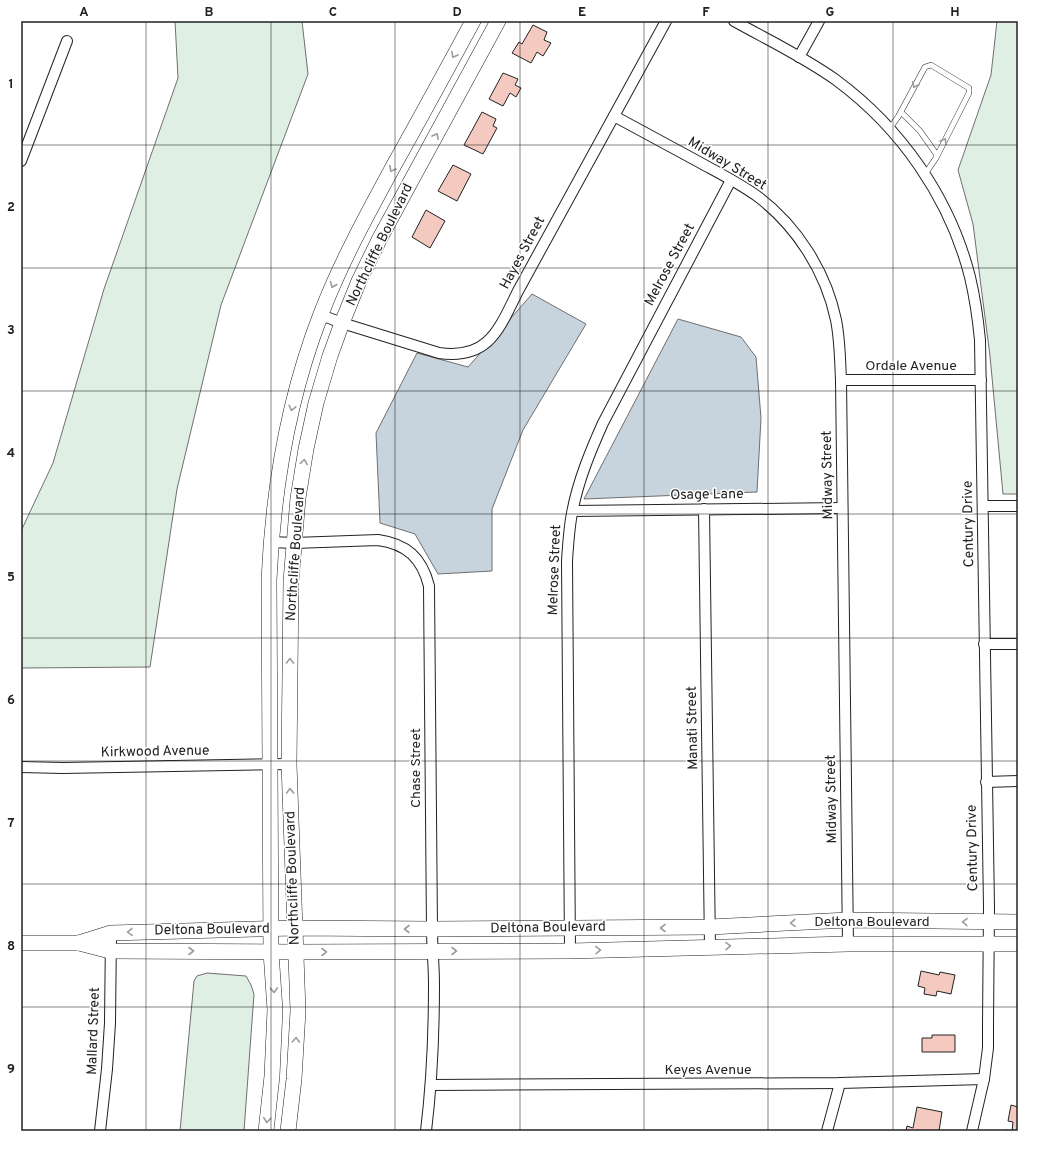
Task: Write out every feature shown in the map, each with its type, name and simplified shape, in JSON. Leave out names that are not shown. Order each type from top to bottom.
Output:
[{"type":"main road","name":"Northcliffe Boulevard","points":[[266,1131],[272,1076],[275,1010],[271,952],[269,580],[275,495],[283,445],[294,397],[309,348],[339,272],[360,228],[473,21]]},
{"type":"main road","name":"Northcliffe Boulevard","points":[[288,1131],[294,1079],[298,1011],[289,764],[291,581],[298,498],[306,449],[316,403],[330,356],[359,281],[380,238],[498,21]]},
{"type":"main road","name":"Deltona Boulevard","points":[[80,943],[111,933],[295,928],[432,929],[710,927],[848,920],[1018,922]]},
{"type":"main road","name":"Deltona Boulevard","points":[[21,943],[80,943],[110,951],[271,952],[570,951],[848,944],[1018,944]]},
{"type":"street","name":"Hayes Street","points":[[321,315],[439,353],[452,355],[462,354],[474,351],[485,344],[501,325],[518,291],[666,21]]},
{"type":"street","name":"Century Drive","points":[[734,21],[799,57],[835,80],[857,96],[890,128],[925,174],[949,217],[960,244],[970,277],[978,318],[980,340],[989,922],[988,1048],[984,1079],[972,1131]]},
{"type":"street","points":[[799,57],[819,21]]},
{"type":"street","points":[[21,161],[67,41]]},
{"type":"street","name":"Midway Street","points":[[614,116],[731,180],[757,197],[778,215],[810,254],[821,275],[836,319],[840,344],[841,380],[848,944]]},
{"type":"street","name":"Melrose Street","points":[[570,951],[567,561],[573,511],[580,480],[603,423],[731,180]]},
{"type":"street","name":"Ordale Avenue","points":[[841,380],[981,380]]},
{"type":"street","points":[[982,506],[1018,506]]},
{"type":"street","name":"Osage Lane","points":[[573,511],[842,508]]},
{"type":"street","name":"Manati Street","points":[[704,509],[710,947]]},
{"type":"street","name":"Chase Street","points":[[271,542],[294,544],[378,540],[389,541],[410,551],[420,562],[426,574],[429,586],[432,951],[434,1018],[431,1085],[426,1131]]},
{"type":"street","points":[[984,644],[1018,644]]},
{"type":"street","name":"Kirkwood Avenue","points":[[21,768],[289,764]]},
{"type":"street","points":[[986,782],[1018,782]]},
{"type":"street","name":"Mallard Street","points":[[100,1131],[107,1069],[110,1023],[111,933]]},
{"type":"street","name":"Keyes Avenue","points":[[431,1085],[840,1083],[984,1079]]},
{"type":"street","points":[[827,1131],[840,1083]]},
{"type":"lane","points":[[890,128],[901,112],[925,67],[931,65],[969,88],[969,93],[937,155],[925,174]]},
{"type":"lane","points":[[901,112],[920,131],[937,155]]},
{"type":"green space","points":[[175,21],[302,21],[308,74],[221,305],[177,489],[150,667],[21,668],[21,531],[53,463],[104,289],[178,78]]},
{"type":"green space","points":[[997,21],[1018,21],[1018,494],[1003,494],[990,356],[973,224],[958,170],[991,75]]},
{"type":"green space","points":[[207,973],[246,976],[254,994],[244,1131],[180,1131],[194,981],[197,976]]},
{"type":"shaded area","points":[[532,294],[586,324],[523,430],[492,509],[492,571],[438,574],[415,534],[380,523],[376,433],[417,353],[468,367]]},
{"type":"shaded area","points":[[678,319],[741,337],[756,357],[761,418],[757,492],[584,499]]},
{"type":"building","points":[[533,25],[547,32],[544,40],[551,43],[543,56],[537,52],[531,63],[512,53],[519,42],[522,44]]},
{"type":"building","points":[[503,73],[518,79],[515,85],[521,88],[516,97],[510,93],[503,106],[489,99]]},
{"type":"building","points":[[482,112],[496,119],[493,126],[497,128],[483,154],[464,145]]},
{"type":"building","points":[[453,165],[471,174],[457,201],[438,191]]},
{"type":"building","points":[[426,210],[445,221],[430,248],[412,237]]},
{"type":"building","points":[[921,971],[939,975],[940,972],[955,975],[951,994],[937,991],[936,996],[924,994],[925,988],[918,986]]},
{"type":"building","points":[[932,1035],[955,1035],[955,1052],[922,1052],[922,1038],[932,1038]]},
{"type":"building","points":[[1011,1105],[1018,1107],[1018,1131],[1012,1131],[1013,1122],[1008,1121]]},
{"type":"building","points":[[917,1107],[942,1112],[939,1131],[906,1131],[907,1126],[913,1128]]}]
